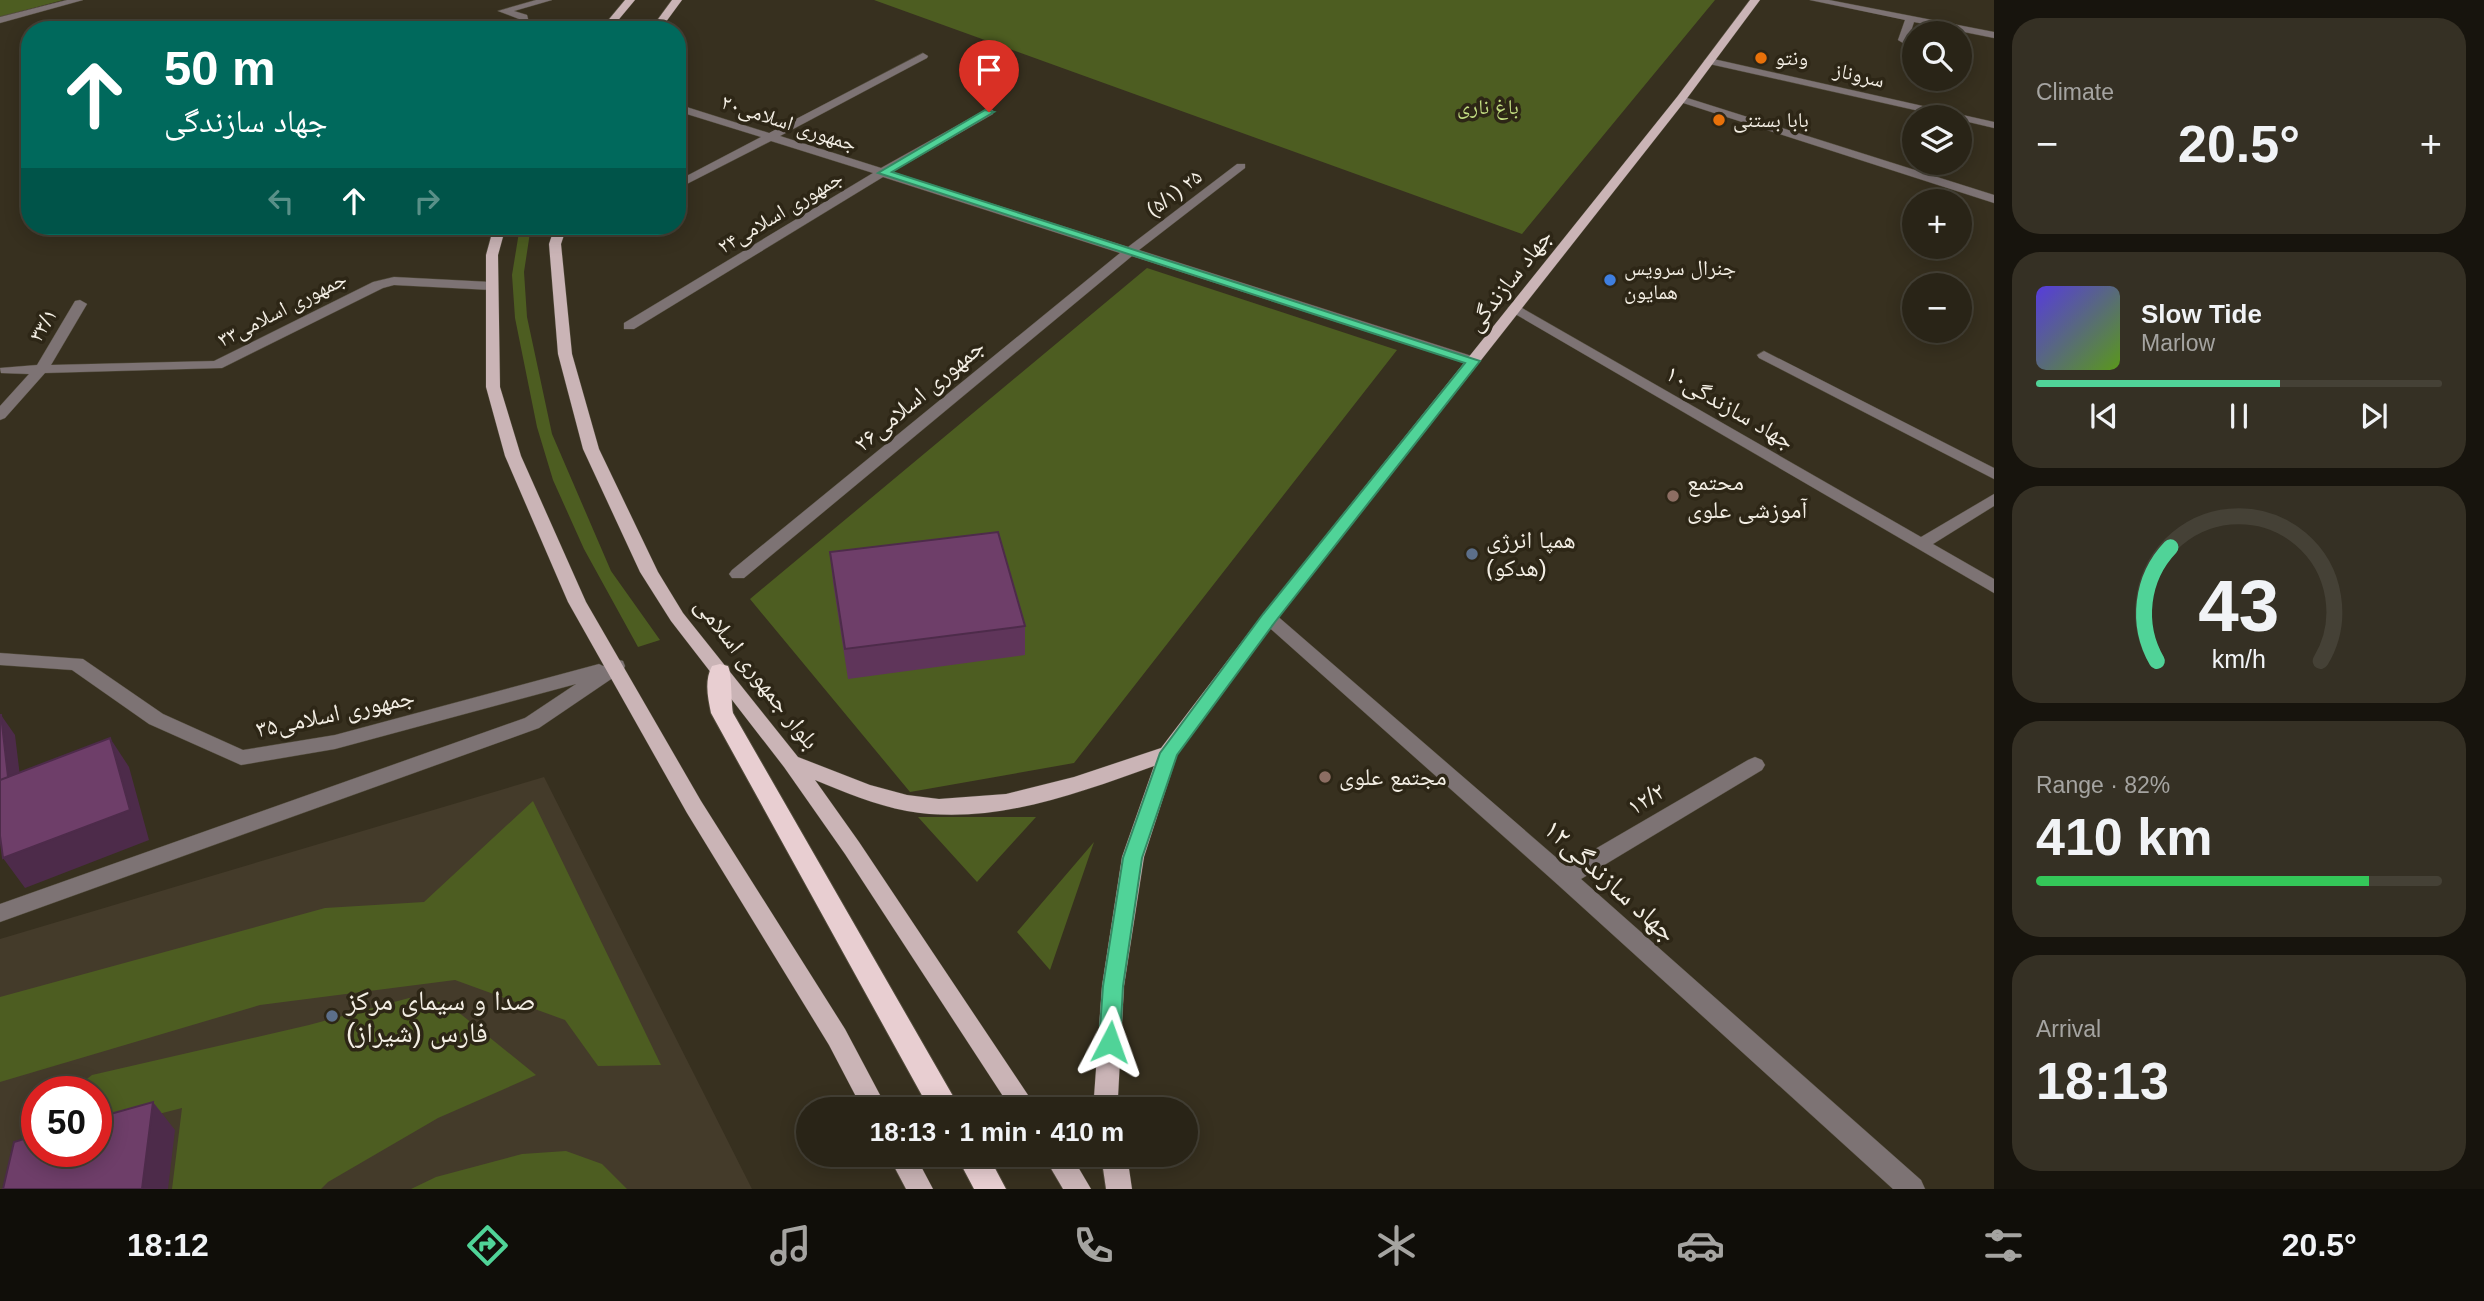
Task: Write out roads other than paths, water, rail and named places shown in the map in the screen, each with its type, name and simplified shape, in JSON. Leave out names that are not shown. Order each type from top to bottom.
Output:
[{"type":"highway","points":[[720,672],[718,692],[722,713],[939,1097]]},
{"type":"highway","points":[[978,1167],[990,1189]]},
{"type":"main road","points":[[612,21],[630,0]]},
{"type":"main road","points":[[660,21],[677,0]]},
{"type":"main road","name":"جهاد سازندگی","points":[[1106,1097],[1113,986],[1133,858],[1168,753],[1269,618],[1681,99],[1755,0]]},
{"type":"main road","points":[[498,235],[492,255],[491,286],[493,387],[513,456],[577,602],[616,666],[694,807],[837,1037],[869,1097]]},
{"type":"main road","name":"بلوار جمهوری اسلامی","points":[[558,235],[555,244],[565,354],[591,449],[649,572],[677,617],[791,762],[899,917],[1017,1097]]},
{"type":"main road","points":[[791,762],[909,803],[944,806],[984,804],[1076,785],[1168,753]]},
{"type":"main road","points":[[908,1167],[920,1189]]},
{"type":"main road","points":[[1064,1167],[1078,1189]]},
{"type":"main road","points":[[1115,1167],[1118,1189]]},
{"type":"street","points":[[0,20],[78,0]]},
{"type":"street","points":[[525,21],[524,17],[503,11],[547,0]]},
{"type":"street","points":[[1815,0],[1994,35]]},
{"type":"street","points":[[686,181],[923,56]]},
{"type":"street","name":"سروناز","points":[[1709,61],[1906,105]]},
{"type":"street","points":[[1681,99],[1993,196]]},
{"type":"street","name":"جمهوری اسلامی۲۰","points":[[686,110],[1473,361]]},
{"type":"street","name":"جمهوری اسلامی۲۴","points":[[629,326],[989,112]]},
{"type":"street","name":"سروناز","points":[[1972,120],[1994,125]]},
{"type":"street","name":"(۵/۱) ۲۵","points":[[1130,251],[1241,166]]},
{"type":"street","name":"جمهوری اسلامی۲۶","points":[[738,574],[1130,251]]},
{"type":"street","name":"جمهوری اسلامی۳۳","points":[[6,370],[217,365],[378,285],[394,281],[491,286]]},
{"type":"street","name":"۳۳/۱","points":[[0,415],[42,368],[80,304]]},
{"type":"street","name":"جهاد سازندگی۱۰","points":[[1515,309],[1994,587]]},
{"type":"street","points":[[1764,355],[1994,474]]},
{"type":"street","points":[[1922,544],[1994,499]]},
{"type":"street","name":"جهاد سازندگی۱۲","points":[[1269,618],[1565,878],[1912,1189]]},
{"type":"street","name":"جمهوری اسلامی۳۵","points":[[0,659],[76,664],[156,719],[241,758],[335,742],[616,666]]},
{"type":"street","points":[[0,913],[531,723],[616,666]]},
{"type":"street","name":"۱۲/۲","points":[[1565,878],[1755,765]]},
{"type":"place","name":"ونتو","points":[[1761,58]]},
{"type":"place","name":"بابا بستنی","points":[[1719,120]]},
{"type":"place","name":"جنرال سرویس همایون","points":[[1610,280]]},
{"type":"place","name":"محتمع آموزشی علوی","points":[[1673,496]]},
{"type":"place","name":"همپا انرژی (هدکو)","points":[[1472,554]]},
{"type":"place","name":"مجتمع علوی","points":[[1325,777]]},
{"type":"place","name":"صدا و سیمای مرکز فارس (شیراز)","points":[[332,1016]]},
{"type":"park label","name":"باغ ناری","points":[[1488,107]]}]
